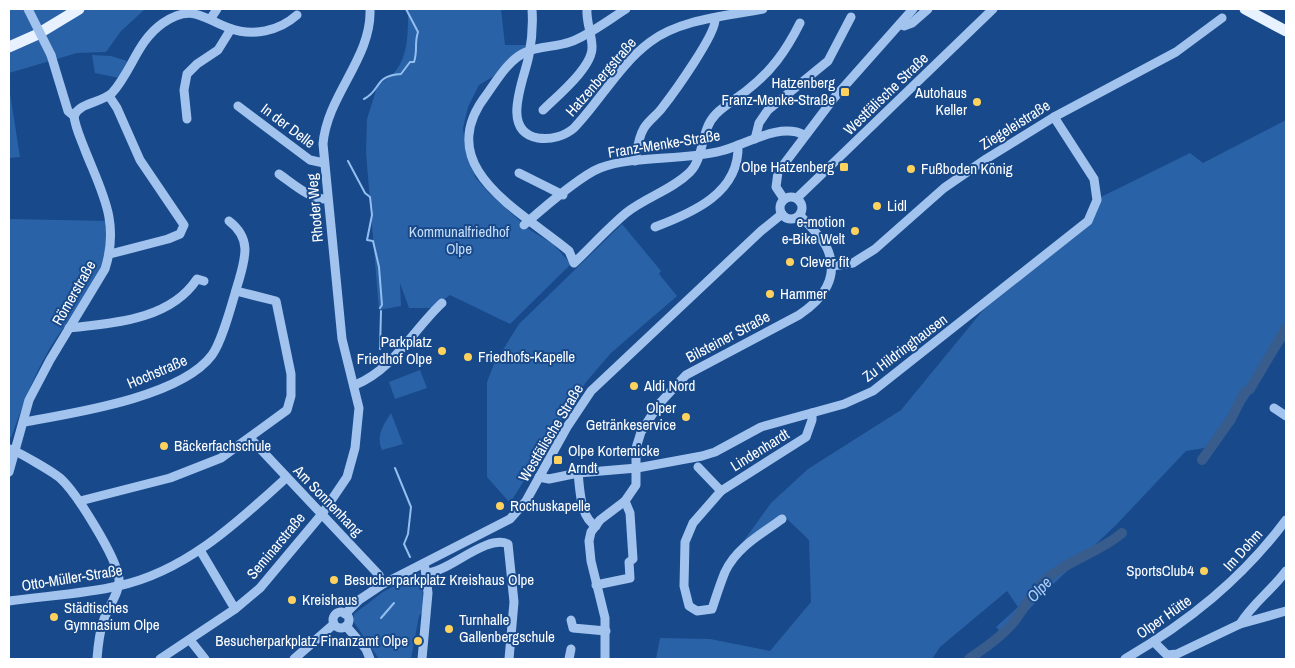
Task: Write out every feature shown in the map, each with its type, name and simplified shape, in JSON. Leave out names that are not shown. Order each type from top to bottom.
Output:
[{"type":"main road","points":[[9,47],[36,35],[79,9]]},
{"type":"main road","points":[[1245,9],[1286,31]]},
{"type":"street","name":"Römerstraße","points":[[9,472],[11,450],[24,422],[29,400],[69,328],[105,269],[110,254],[111,224],[108,202],[74,116],[68,111],[51,54],[28,9]]},
{"type":"street","points":[[211,18],[217,9]]},
{"type":"street","name":"Rhoder Weg","points":[[359,412],[355,385],[342,338],[327,199],[324,132],[362,49],[369,27],[370,9]]},
{"type":"street","name":"Hatzenbergstraße","points":[[532,9],[530,51],[516,105],[517,117],[523,129],[531,136],[540,138],[556,137],[568,133],[574,128],[624,68],[650,42],[674,30],[756,9]]},
{"type":"street","points":[[543,110],[588,61],[592,48],[587,9]]},
{"type":"street","points":[[626,9],[573,41],[530,51],[511,63],[478,105],[469,126],[468,144],[478,174],[526,223],[569,251],[574,263],[626,213],[649,197],[675,184],[688,174],[697,163],[703,135],[711,119],[772,68],[787,50],[800,23]]},
{"type":"street","points":[[784,199],[776,187],[775,179],[804,135],[834,98],[913,9]]},
{"type":"street","points":[[900,24],[904,26],[912,23],[928,9]]},
{"type":"street","name":"Westfälische Straße","points":[[798,198],[994,9]]},
{"type":"street","points":[[74,116],[79,108],[109,96],[120,82],[140,47],[162,24],[188,13],[201,14],[231,29],[252,32],[270,30],[285,24],[297,14]]},
{"type":"street","points":[[755,139],[759,123],[768,110],[828,61],[851,16]]},
{"type":"street","name":"Ziegeleistraße","points":[[832,266],[853,263],[874,249],[944,188],[1054,117],[1176,52],[1222,18]]},
{"type":"street","points":[[634,161],[640,137],[645,127],[665,104],[694,62],[715,27],[714,19]]},
{"type":"street","points":[[187,119],[184,90],[188,74],[197,64],[218,50],[231,29]]},
{"type":"street","points":[[109,96],[117,108],[140,160],[184,225],[180,234],[168,239],[110,254]]},
{"type":"street","name":"In der Delle","points":[[238,106],[310,160],[324,163]]},
{"type":"street","name":"Zu Hildringhausen","points":[[540,477],[549,479],[578,473],[637,468],[715,452],[761,427],[844,404],[873,391],[1088,221],[1097,200],[1094,179],[1054,117]]},
{"type":"street","name":"Franz-Menke-Straße","points":[[526,223],[584,177],[599,169],[634,161],[699,156],[779,132],[795,131],[804,135]]},
{"type":"street","points":[[655,227],[690,212],[722,191],[737,163],[738,145]]},
{"type":"street","points":[[519,173],[563,194]]},
{"type":"street","points":[[279,174],[309,194],[320,199],[327,199]]},
{"type":"street","points":[[791,196],[798,198],[803,208],[800,215],[791,219],[782,214],[780,208],[784,199],[791,196]]},
{"type":"street","name":"Westfälische Straße","points":[[345,614],[359,600],[384,584],[425,568],[510,520],[526,501],[567,427],[591,391],[761,230],[782,214]]},
{"type":"street","points":[[800,215],[825,244],[832,266]]},
{"type":"street","name":"Hochstraße","points":[[24,422],[112,405],[188,377],[202,367],[213,353],[236,291],[246,252],[239,229],[229,221]]},
{"type":"street","name":"Bilsteiner Straße","points":[[596,585],[589,541],[596,526],[625,502],[636,485],[638,439],[658,404],[686,376],[814,305],[825,292],[830,282],[832,266]]},
{"type":"street","points":[[69,328],[119,323],[157,312],[190,290],[197,279],[204,281]]},
{"type":"street","points":[[80,501],[170,478],[220,458],[287,410],[291,396],[291,374],[276,301],[236,291]]},
{"type":"street","points":[[355,385],[390,362],[428,316],[442,303]]},
{"type":"street","points":[[1274,408],[1286,416]]},
{"type":"street","name":"Seminarstraße","points":[[160,659],[235,609],[270,578],[322,514],[347,476],[355,448],[359,412]]},
{"type":"street","name":"Lindenhardt","points":[[782,519],[749,541],[732,560],[724,573],[712,609],[697,611],[689,606],[686,600],[685,542],[693,523],[721,490],[806,437],[810,430],[808,414]]},
{"type":"street","name":"Am Sonnenhang","points":[[250,438],[378,574],[384,584]]},
{"type":"street","points":[[11,450],[59,478],[80,501],[112,560],[119,579],[118,586],[103,620],[98,638],[97,659]]},
{"type":"street","name":"Lindenhardt","points":[[698,467],[721,490]]},
{"type":"street","points":[[578,473],[586,515],[590,523],[596,526]]},
{"type":"street","name":"Otto-Müller-Straße","points":[[9,602],[118,586],[151,576],[200,550],[227,531],[286,478]]},
{"type":"street","points":[[605,659],[606,631],[602,603],[596,585],[630,578],[629,562],[633,559],[630,513],[625,502]]},
{"type":"street","name":"Im Dohm","points":[[1217,596],[1244,571],[1286,520]]},
{"type":"street","points":[[422,659],[428,593],[425,568],[443,567],[493,544],[503,542],[508,544],[514,615],[509,659]]},
{"type":"street","points":[[200,550],[235,609]]},
{"type":"street","points":[[1240,624],[1247,612],[1272,589],[1286,571]]},
{"type":"street","name":"Olper Hütte","points":[[1125,659],[1154,642],[1217,596]]},
{"type":"street","points":[[1154,642],[1166,657],[1185,652],[1240,624],[1286,611]]},
{"type":"street","points":[[336,614],[345,614],[348,619],[346,626],[340,628],[334,624],[333,618],[336,614]]},
{"type":"street","points":[[571,620],[573,628],[578,630],[606,631]]},
{"type":"street","points":[[294,659],[334,624]]},
{"type":"street","points":[[346,626],[366,649],[370,659]]},
{"type":"street","points":[[190,640],[205,659]]},
{"type":"street","points":[[569,659],[571,649]]},
{"type":"green space","points":[[9,9],[145,9],[121,31],[106,52],[77,53],[9,73]]},
{"type":"green space","name":"Kommunalfriedhof Olpe","points":[[408,9],[501,9],[505,45],[526,45],[525,49],[512,57],[494,76],[479,85],[468,107],[463,128],[465,146],[475,177],[489,193],[530,230],[553,244],[571,264],[510,324],[450,295],[432,308],[409,308],[400,283],[401,306],[379,310],[366,152],[367,119],[378,84],[396,71],[405,52],[408,31]]},
{"type":"green space","points":[[92,55],[111,56],[127,61],[119,78],[95,73]]},
{"type":"green space","points":[[9,87],[20,157],[9,158]]},
{"type":"green space","points":[[1286,120],[1286,339],[1217,446],[1186,451],[1116,525],[1047,590],[1004,636],[996,627],[1018,607],[1007,591],[940,647],[932,659],[656,659],[660,638],[710,639],[770,651],[811,602],[809,540],[783,515],[740,546],[771,503],[808,469],[901,410],[984,309],[1097,208],[1101,197],[1190,153],[1203,163]]},
{"type":"green space","points":[[9,219],[108,221],[107,243],[103,262],[96,278],[45,357],[22,407],[11,438],[9,438]]},
{"type":"green space","points":[[622,224],[661,271],[659,274],[677,296],[611,353],[586,382],[510,503],[487,477],[487,382],[494,364],[519,324]]},
{"type":"green space","points":[[420,370],[427,388],[395,399],[389,382]]},
{"type":"green space","points":[[391,413],[403,444],[382,450],[380,435]]},
{"type":"green space","points":[[418,573],[422,576],[423,611],[419,616],[411,659],[379,659],[353,621],[354,614],[383,592]]},
{"type":"waterway","points":[[364,99],[386,77],[401,74],[410,62],[414,62],[418,32],[406,9]]},
{"type":"waterway","points":[[348,161],[365,193],[370,197],[372,215],[367,240],[373,241],[379,267],[382,305],[380,308]]},
{"type":"waterway","points":[[380,349],[381,311]]},
{"type":"waterway","name":"Olpe","points":[[1202,460],[1231,419],[1244,393],[1250,389],[1286,328]]},
{"type":"waterway","points":[[395,468],[411,507],[408,534],[404,544],[410,557]]},
{"type":"waterway","name":"Olpe","points":[[969,659],[1006,630],[1016,619],[1034,592],[1049,577],[1122,533]]},
{"type":"waterway","points":[[381,618],[394,603]]},
{"type":"place","name":"Hatzenberg Franz-Menke-Straße","points":[[845,92]]},
{"type":"place","name":"Autohaus Keller","points":[[977,102]]},
{"type":"place","name":"Olpe Hatzenberg","points":[[844,167]]},
{"type":"place","name":"Fußboden König","points":[[911,169]]},
{"type":"place","name":"Lidl","points":[[877,206]]},
{"type":"place","name":"e-motion e-Bike Welt","points":[[855,231]]},
{"type":"place","name":"Clever fit","points":[[790,262]]},
{"type":"place","name":"Hammer","points":[[770,294]]},
{"type":"place","name":"Parkplatz Friedhof Olpe","points":[[442,351]]},
{"type":"place","name":"Friedhofs-Kapelle","points":[[468,357]]},
{"type":"place","name":"Aldi Nord","points":[[634,386]]},
{"type":"place","name":"Olper Getränkeservice","points":[[686,417]]},
{"type":"place","name":"Bäckerfachschule","points":[[164,446]]},
{"type":"place","name":"Olpe Kortemicke Arndt","points":[[558,460]]},
{"type":"place","name":"Rochuskapelle","points":[[500,506]]},
{"type":"place","name":"SportsClub4","points":[[1204,571]]},
{"type":"place","name":"Besucherparkplatz Kreishaus Olpe","points":[[334,580]]},
{"type":"place","name":"Kreishaus","points":[[292,600]]},
{"type":"place","name":"Städtisches Gymnasium Olpe","points":[[54,617]]},
{"type":"place","name":"Turnhalle Gallenbergschule","points":[[449,629]]},
{"type":"place","name":"Besucherparkplatz Finanzamt Olpe","points":[[418,641]]}]
